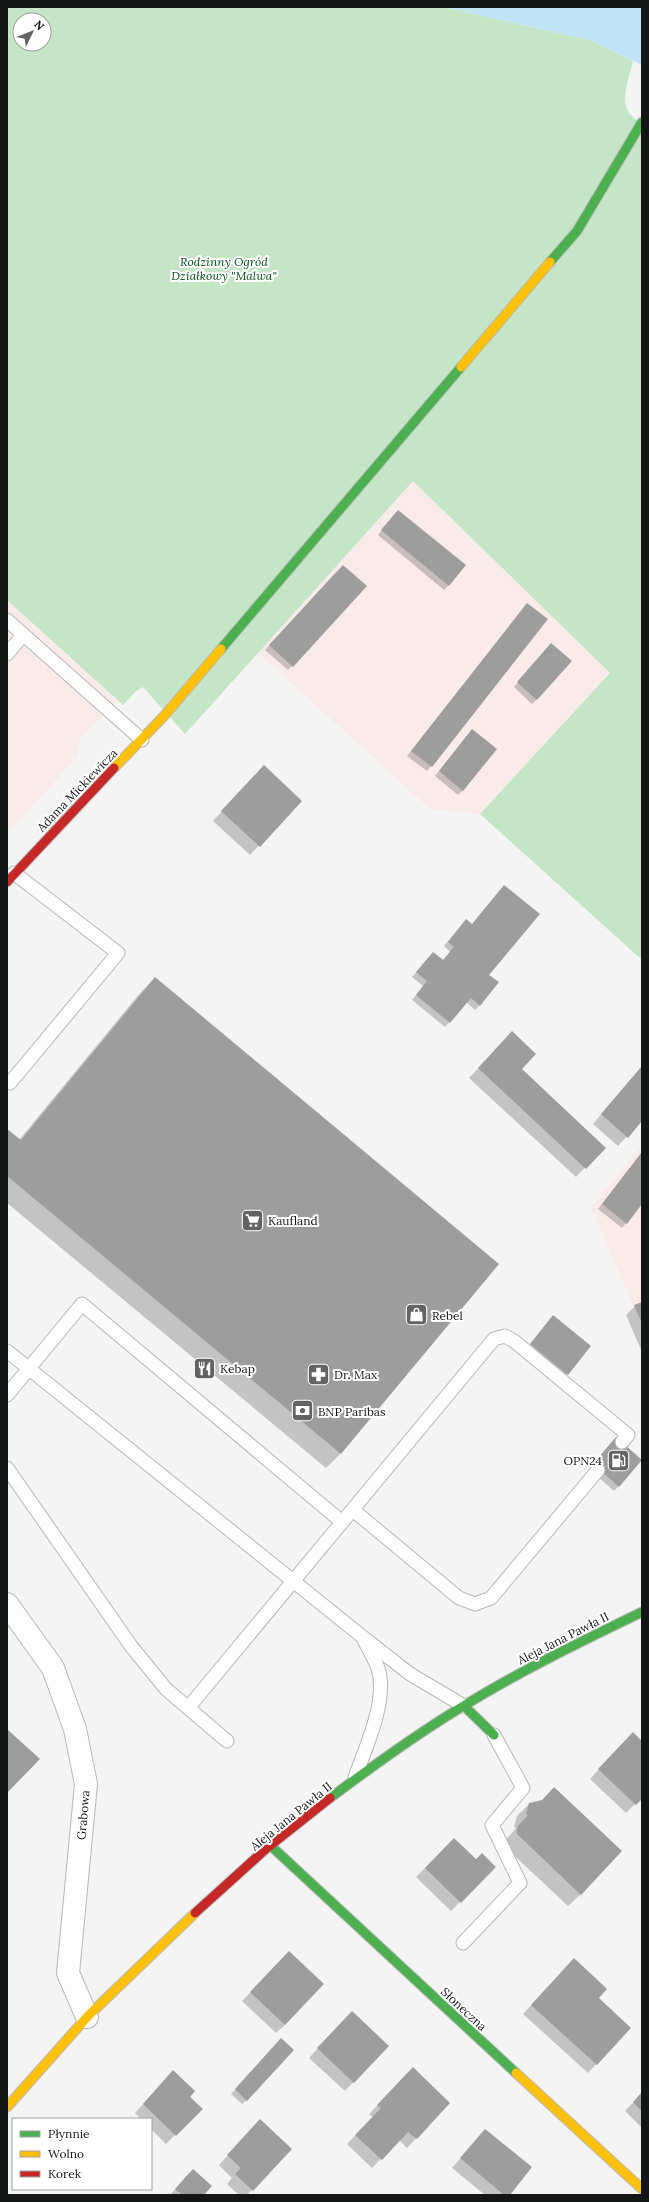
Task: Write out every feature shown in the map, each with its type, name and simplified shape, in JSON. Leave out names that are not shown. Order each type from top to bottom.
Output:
[{"type":"street","name":"Adama Mickiewicza","points":[[11,878],[164,716],[577,231],[642,122]]},
{"type":"street","name":"Grabowa","points":[[7,1604],[53,1668],[75,1729],[86,1784],[68,1973],[87,2017]]},
{"type":"street","name":"Aleja Jana Pawła II","points":[[7,2107],[87,2017],[173,1932],[271,1846],[354,1781],[464,1706],[563,1650],[642,1612]]},
{"type":"street","points":[[464,1706],[494,1735]]},
{"type":"street","name":"Słoneczna","points":[[271,1846],[642,2189]]},
{"type":"lane","points":[[7,620],[142,740]]},
{"type":"lane","points":[[7,654],[23,635]]},
{"type":"lane","points":[[10,1083],[118,953],[11,878]]},
{"type":"lane","points":[[7,1395],[82,1304],[342,1522]]},
{"type":"lane","points":[[188,1708],[353,1510],[490,1342],[499,1337],[505,1336],[514,1341],[628,1435],[622,1442]]},
{"type":"lane","points":[[7,1351],[410,1674],[464,1706]]},
{"type":"lane","points":[[7,1468],[132,1646],[166,1689],[227,1741]]},
{"type":"lane","points":[[353,1510],[459,1598],[475,1604],[491,1598],[598,1470]]},
{"type":"lane","points":[[354,1781],[370,1736],[380,1697],[378,1668],[364,1638]]},
{"type":"lane","points":[[463,1943],[520,1883],[492,1825],[523,1788],[494,1735]]},
{"type":"shaded area","points":[[413,481],[610,673],[480,814],[430,809],[258,653]]},
{"type":"shaded area","points":[[7,600],[118,700],[79,740],[78,756],[7,834]]},
{"type":"shaded area","points":[[642,1145],[642,1326],[591,1208]]},
{"type":"green space","name":"Rodzinny Ogród Działkowy \"Malwa\"","points":[[7,7],[443,7],[590,40],[633,61],[626,87],[626,104],[628,111],[633,118],[642,123],[642,960],[480,814],[610,673],[413,481],[185,734],[143,687],[136,691],[123,705],[7,600]]},
{"type":"water","points":[[443,7],[642,7],[642,65],[590,40]]},
{"type":"building","points":[[398,510],[466,565],[449,586],[381,530]]},
{"type":"building","points":[[343,565],[367,586],[293,667],[269,645]]},
{"type":"building","points":[[527,603],[548,619],[432,767],[411,751]]},
{"type":"building","points":[[551,643],[572,661],[537,700],[517,682]]},
{"type":"building","points":[[472,729],[497,749],[463,791],[439,771]]},
{"type":"building","points":[[264,765],[302,801],[260,847],[221,811]]},
{"type":"building","points":[[504,885],[540,914],[489,975],[499,982],[480,1006],[471,998],[450,1023],[416,995],[427,981],[416,972],[433,952],[443,960],[454,947],[448,942],[466,919],[472,924]]},
{"type":"building","name":"Kaufland","points":[[155,977],[499,1264],[341,1454],[7,1176],[7,1129],[21,1140]]},
{"type":"building","points":[[512,1031],[536,1054],[522,1069],[606,1148],[586,1169],[478,1068]]},
{"type":"building","points":[[642,1066],[642,1121],[628,1138],[601,1114]]},
{"type":"building","points":[[642,1152],[642,1204],[627,1224],[602,1204]]},
{"type":"building","points":[[642,1302],[642,1323],[634,1305]]},
{"type":"building","points":[[553,1315],[591,1346],[568,1375],[530,1344]]},
{"type":"building","points":[[616,1437],[642,1460],[619,1487],[593,1464]]},
{"type":"building","points":[[7,1729],[40,1759],[7,1793]]},
{"type":"building","points":[[633,1732],[642,1741],[642,1799],[636,1805],[598,1769]]},
{"type":"building","points":[[554,1787],[622,1851],[581,1895],[517,1834],[517,1827],[528,1815],[526,1814],[529,1803],[542,1800]]},
{"type":"building","points":[[454,1838],[476,1859],[482,1853],[496,1867],[461,1903],[425,1868]]},
{"type":"building","points":[[289,1951],[324,1984],[285,2025],[250,1992]]},
{"type":"building","points":[[574,1958],[607,1989],[599,1998],[631,2028],[597,2065],[531,2005]]},
{"type":"building","points":[[352,2011],[389,2046],[354,2083],[317,2048]]},
{"type":"building","points":[[281,2038],[294,2050],[247,2101],[235,2089]]},
{"type":"building","points":[[413,2067],[450,2103],[417,2139],[408,2132],[382,2160],[355,2135],[381,2108],[377,2105]]},
{"type":"building","points":[[173,2070],[195,2091],[190,2097],[203,2109],[176,2136],[143,2104]]},
{"type":"building","points":[[642,2092],[642,2111],[633,2102]]},
{"type":"building","points":[[260,2119],[292,2149],[253,2191],[235,2174],[241,2168],[227,2155]]},
{"type":"building","points":[[485,2129],[532,2167],[510,2195],[504,2195],[460,2158]]},
{"type":"building","points":[[193,2169],[212,2186],[204,2195],[182,2195],[175,2189]]},
{"type":"traffic: fast","points":[[550,262],[577,231],[642,122]]},
{"type":"traffic: fast","points":[[221,649],[461,367]]},
{"type":"traffic: fast","points":[[330,1798],[413,1738],[487,1692],[552,1656],[642,1612]]},
{"type":"traffic: fast","points":[[464,1706],[494,1735]]},
{"type":"traffic: fast","points":[[271,1846],[516,2073]]},
{"type":"traffic: slow","points":[[461,367],[550,262]]},
{"type":"traffic: slow","points":[[114,768],[164,716],[221,649]]},
{"type":"traffic: slow","points":[[7,2107],[88,2016],[195,1913]]},
{"type":"traffic: slow","points":[[516,2073],[642,2189]]},
{"type":"traffic: jam","points":[[7,882],[114,768]]},
{"type":"traffic: jam","points":[[195,1913],[267,1848],[330,1798]]},
{"type":"place","name":"Kaufland","points":[[253,1220]]},
{"type":"place","name":"Rebel","points":[[416,1315]]},
{"type":"place","name":"Kebap","points":[[204,1368]]},
{"type":"place","name":"Dr. Max","points":[[319,1374]]},
{"type":"place","name":"BNP Paribas","points":[[302,1411]]},
{"type":"place","name":"OPN24","points":[[618,1460]]}]
